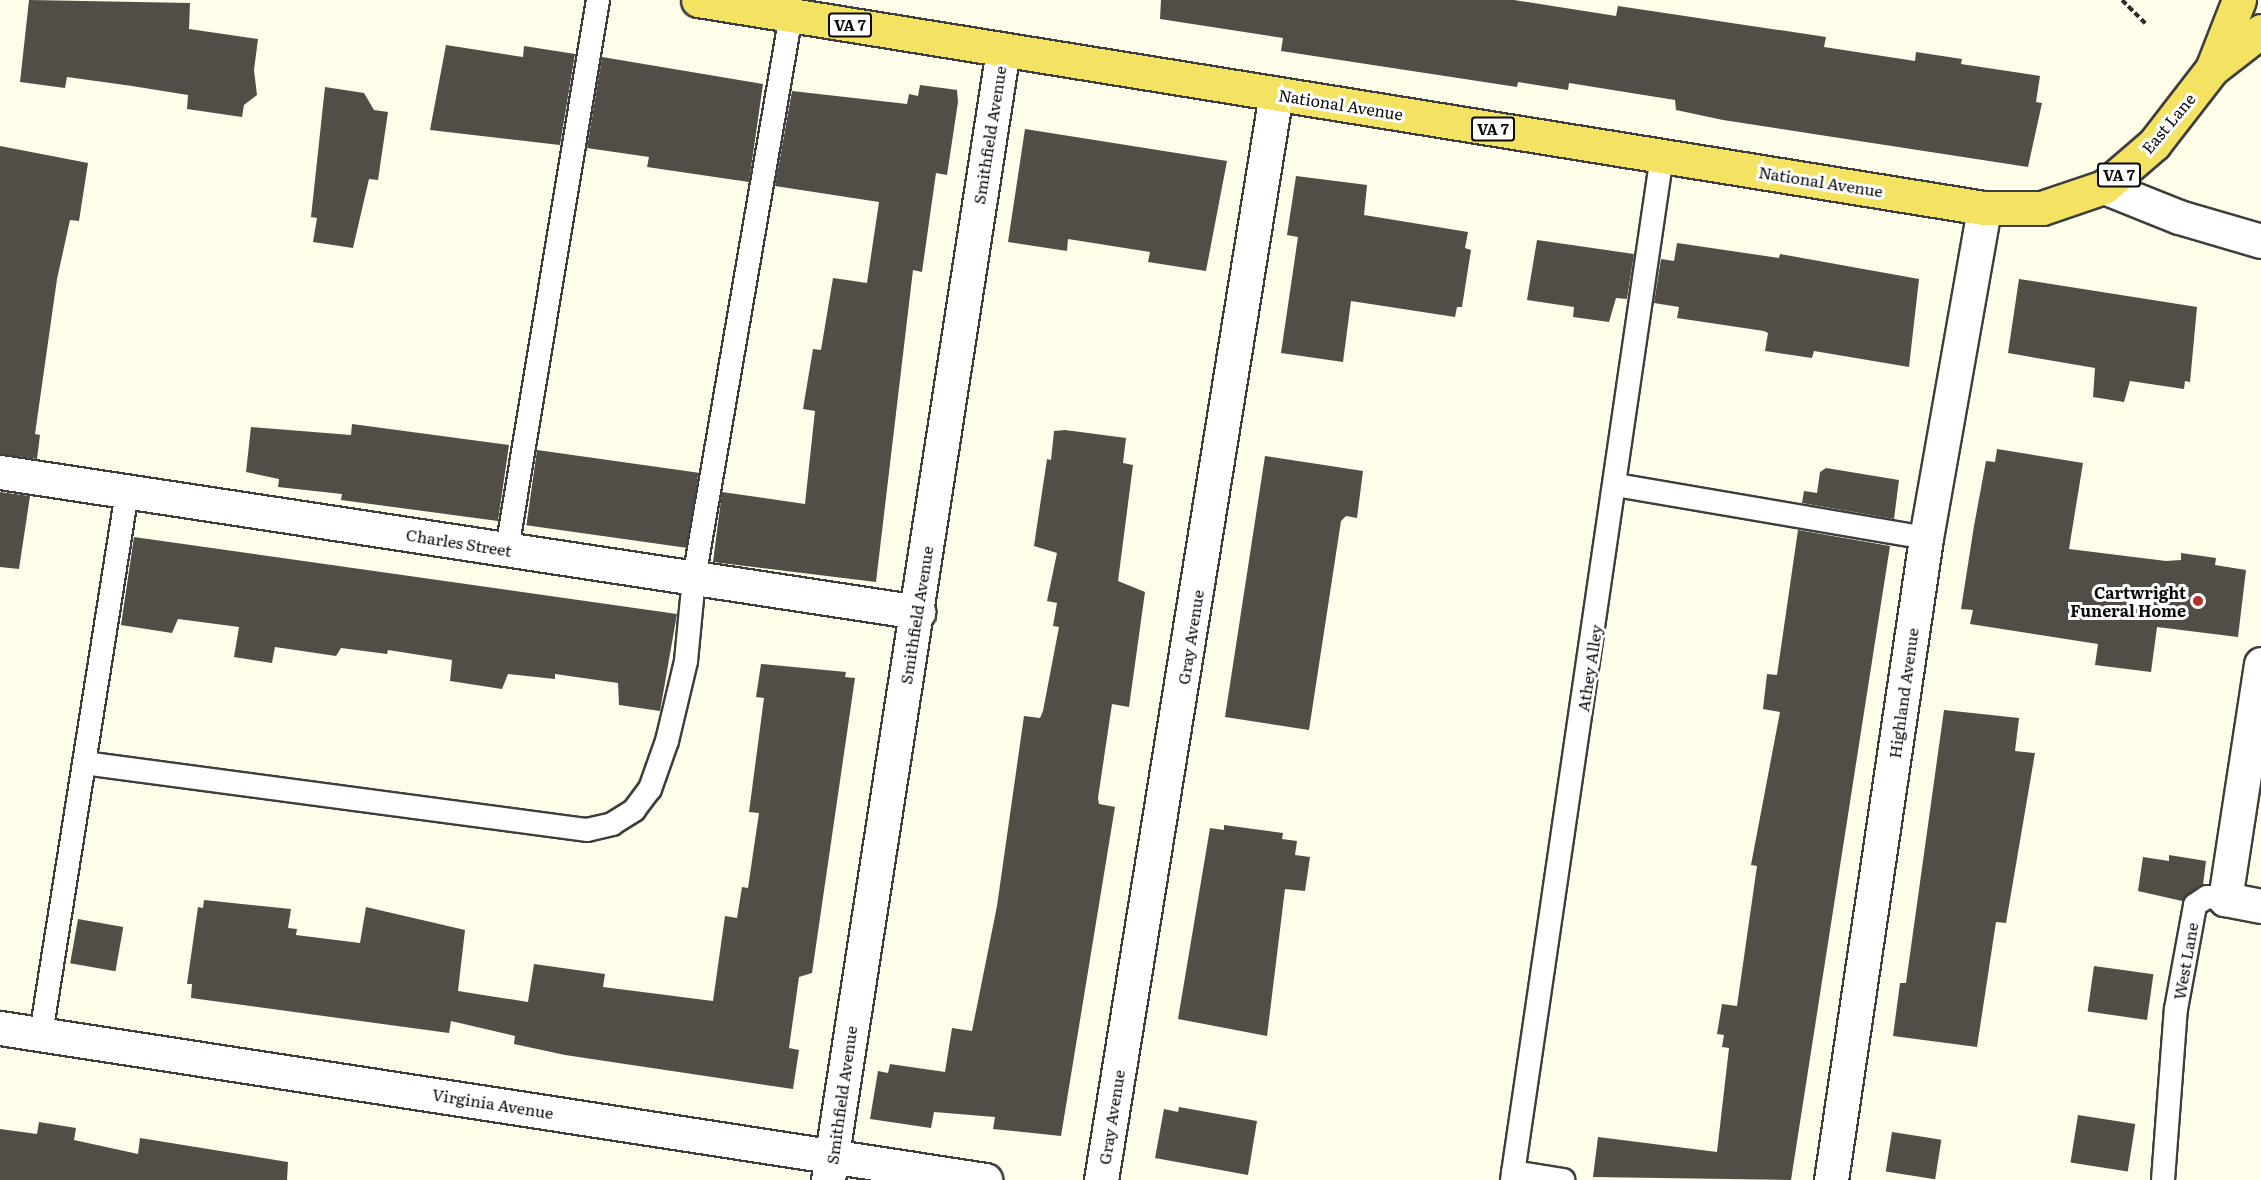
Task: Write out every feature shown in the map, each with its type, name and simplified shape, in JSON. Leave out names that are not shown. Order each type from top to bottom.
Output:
[{"type":"main road","name":"National Avenue","points":[[698,0],[1984,208]]},
{"type":"main road","name":"East Lane","points":[[2212,69],[2239,0]]},
{"type":"main road","name":"East Lane","points":[[1984,208],[2042,208],[2103,187],[2154,144],[2212,69],[2261,31]]},
{"type":"street","name":"Smithfield Avenue","points":[[831,1168],[870,896],[918,612],[1003,50]]},
{"type":"street","name":"Gray Avenue","points":[[1101,1180],[1276,94]]},
{"type":"street","points":[[2103,187],[2179,217],[2261,241]]},
{"type":"street","name":"Highland Avenue","points":[[1831,1180],[1926,538],[1984,208]]},
{"type":"street","name":"Charles Street","points":[[0,472],[918,612]]},
{"type":"street","points":[[2261,664],[2225,899],[2261,906]]},
{"type":"street","name":"Virginia Avenue","points":[[0,1028],[831,1168],[985,1180]]},
{"type":"lane","points":[[507,549],[598,0]]},
{"type":"lane","points":[[84,763],[575,828],[612,824],[634,810],[650,789],[667,741],[686,661],[694,578],[791,15]]},
{"type":"lane","name":"Athey Alley","points":[[1513,1176],[1616,485],[1662,156]]},
{"type":"lane","points":[[1616,485],[1926,538]]},
{"type":"lane","points":[[41,1034],[127,492]]},
{"type":"lane","name":"West Lane","points":[[2163,1180],[2176,1009],[2195,905],[2207,897],[2225,899]]},
{"type":"lane","points":[[1513,1176],[1563,1180]]},
{"type":"path","points":[[2122,0],[2147,25]]},
{"type":"building","points":[[29,0],[190,3],[189,29],[258,39],[254,70],[257,95],[244,105],[242,117],[187,109],[188,95],[132,86],[67,77],[65,88],[20,82]]},
{"type":"building","points":[[1161,0],[1514,0],[1616,16],[1618,6],[1826,37],[1824,47],[1915,61],[1916,52],[1962,59],[1961,64],[2040,76],[2036,102],[2042,103],[2028,167],[1723,120],[1676,110],[1675,100],[1569,83],[1568,90],[1518,82],[1517,87],[1281,51],[1283,38],[1160,19]]},
{"type":"building","points":[[446,45],[523,57],[524,46],[575,54],[560,145],[430,130]]},
{"type":"building","points":[[602,57],[763,84],[749,182],[647,167],[649,157],[587,148]]},
{"type":"building","points":[[920,85],[957,90],[958,102],[947,175],[936,173],[922,272],[913,270],[876,582],[713,562],[722,492],[805,504],[815,411],[803,409],[813,349],[821,350],[833,278],[867,283],[879,202],[775,186],[792,91],[907,104],[909,94],[918,96]]},
{"type":"building","points":[[325,87],[364,93],[374,110],[388,112],[378,180],[369,179],[353,248],[313,242],[317,218],[311,217]]},
{"type":"building","points":[[1025,129],[1227,161],[1206,271],[1148,262],[1150,252],[1068,239],[1067,251],[1008,242]]},
{"type":"building","points":[[0,146],[88,163],[79,221],[70,220],[57,279],[35,434],[40,435],[37,459],[0,454]]},
{"type":"building","points":[[1296,176],[1367,185],[1364,215],[1468,232],[1465,248],[1471,250],[1462,307],[1457,307],[1455,317],[1351,301],[1343,362],[1281,353],[1298,237],[1287,235]]},
{"type":"building","points":[[1537,240],[1634,254],[1627,299],[1616,298],[1609,322],[1573,317],[1574,307],[1527,300]]},
{"type":"building","points":[[1677,243],[1779,258],[1780,254],[1919,279],[1909,367],[1814,351],[1812,358],[1765,351],[1768,333],[1764,331],[1677,318],[1679,307],[1654,303],[1661,259],[1674,261]]},
{"type":"building","points":[[2019,279],[2197,307],[2190,382],[2185,381],[2184,389],[2130,381],[2124,402],[2093,397],[2095,368],[2008,353]]},
{"type":"building","points":[[352,424],[509,445],[498,521],[341,500],[342,494],[278,487],[279,479],[246,472],[251,427],[351,435]]},
{"type":"building","points":[[1065,430],[1126,438],[1123,463],[1133,465],[1118,581],[1145,592],[1129,707],[1112,704],[1098,798],[1099,804],[1115,807],[1061,1136],[993,1129],[995,1117],[934,1112],[931,1128],[870,1119],[878,1071],[888,1073],[890,1064],[945,1072],[952,1028],[972,1031],[997,906],[1024,716],[1040,718],[1043,711],[1059,627],[1053,626],[1057,603],[1047,601],[1057,553],[1034,546],[1047,459],[1051,460],[1054,431]]},
{"type":"building","points":[[1997,449],[2083,463],[2069,549],[2166,561],[2181,560],[2181,553],[2216,558],[2215,565],[2246,570],[2238,637],[2157,627],[2151,672],[2095,665],[2098,644],[1970,624],[1973,610],[1961,609],[1986,461],[1995,462]]},
{"type":"building","points":[[537,450],[698,473],[688,548],[526,525]]},
{"type":"building","points":[[1265,456],[1363,471],[1357,518],[1346,516],[1341,521],[1309,730],[1225,717]]},
{"type":"building","points":[[1826,468],[1899,480],[1894,519],[1802,503],[1804,491],[1817,493],[1820,472]]},
{"type":"building","points":[[0,492],[30,496],[19,569],[0,567]]},
{"type":"building","points":[[1798,530],[1890,546],[1791,1180],[1593,1177],[1598,1137],[1717,1152],[1729,1048],[1722,1047],[1724,1035],[1717,1034],[1722,1004],[1737,1006],[1757,866],[1751,865],[1780,712],[1763,709],[1767,674],[1777,675]]},
{"type":"building","points":[[134,537],[677,614],[660,711],[619,705],[618,683],[555,674],[555,679],[508,674],[502,689],[450,681],[452,660],[388,650],[387,654],[341,648],[336,656],[275,647],[272,663],[234,657],[239,627],[178,619],[172,633],[121,625]]},
{"type":"building","points":[[761,664],[846,672],[845,677],[855,678],[812,973],[799,977],[789,1048],[799,1050],[793,1089],[565,1055],[514,1044],[515,1036],[451,1021],[449,1033],[191,998],[192,984],[187,984],[198,907],[203,908],[204,900],[291,909],[288,928],[297,929],[296,935],[360,943],[366,907],[465,930],[458,991],[528,1002],[534,964],[605,974],[603,987],[713,1001],[725,916],[737,918],[742,887],[748,888],[759,813],[749,812],[764,698],[756,697]]},
{"type":"building","points":[[1944,710],[2019,718],[2015,751],[2035,753],[2006,923],[1996,922],[1977,1047],[1893,1036],[1900,983],[1906,983]]},
{"type":"building","points":[[1224,825],[1283,833],[1282,839],[1297,841],[1295,855],[1310,857],[1305,891],[1285,889],[1267,1036],[1178,1019],[1210,828],[1224,830]]},
{"type":"building","points":[[2169,855],[2206,861],[2203,885],[2182,901],[2138,891],[2143,857],[2169,861]]},
{"type":"building","points":[[78,919],[123,927],[115,971],[70,963]]},
{"type":"building","points":[[2094,966],[2153,974],[2147,1020],[2088,1012]]},
{"type":"building","points":[[1179,1107],[1257,1121],[1248,1175],[1155,1158],[1164,1109],[1178,1112]]},
{"type":"building","points":[[2078,1115],[2135,1124],[2128,1171],[2070,1162]]},
{"type":"building","points":[[39,1122],[76,1128],[74,1140],[138,1154],[140,1138],[288,1162],[287,1180],[0,1180],[0,1129],[37,1134]]},
{"type":"building","points":[[1892,1132],[1941,1140],[1935,1179],[1886,1172]]},
{"type":"place","name":"Cartwright Funeral Home","points":[[2198,601]]}]
